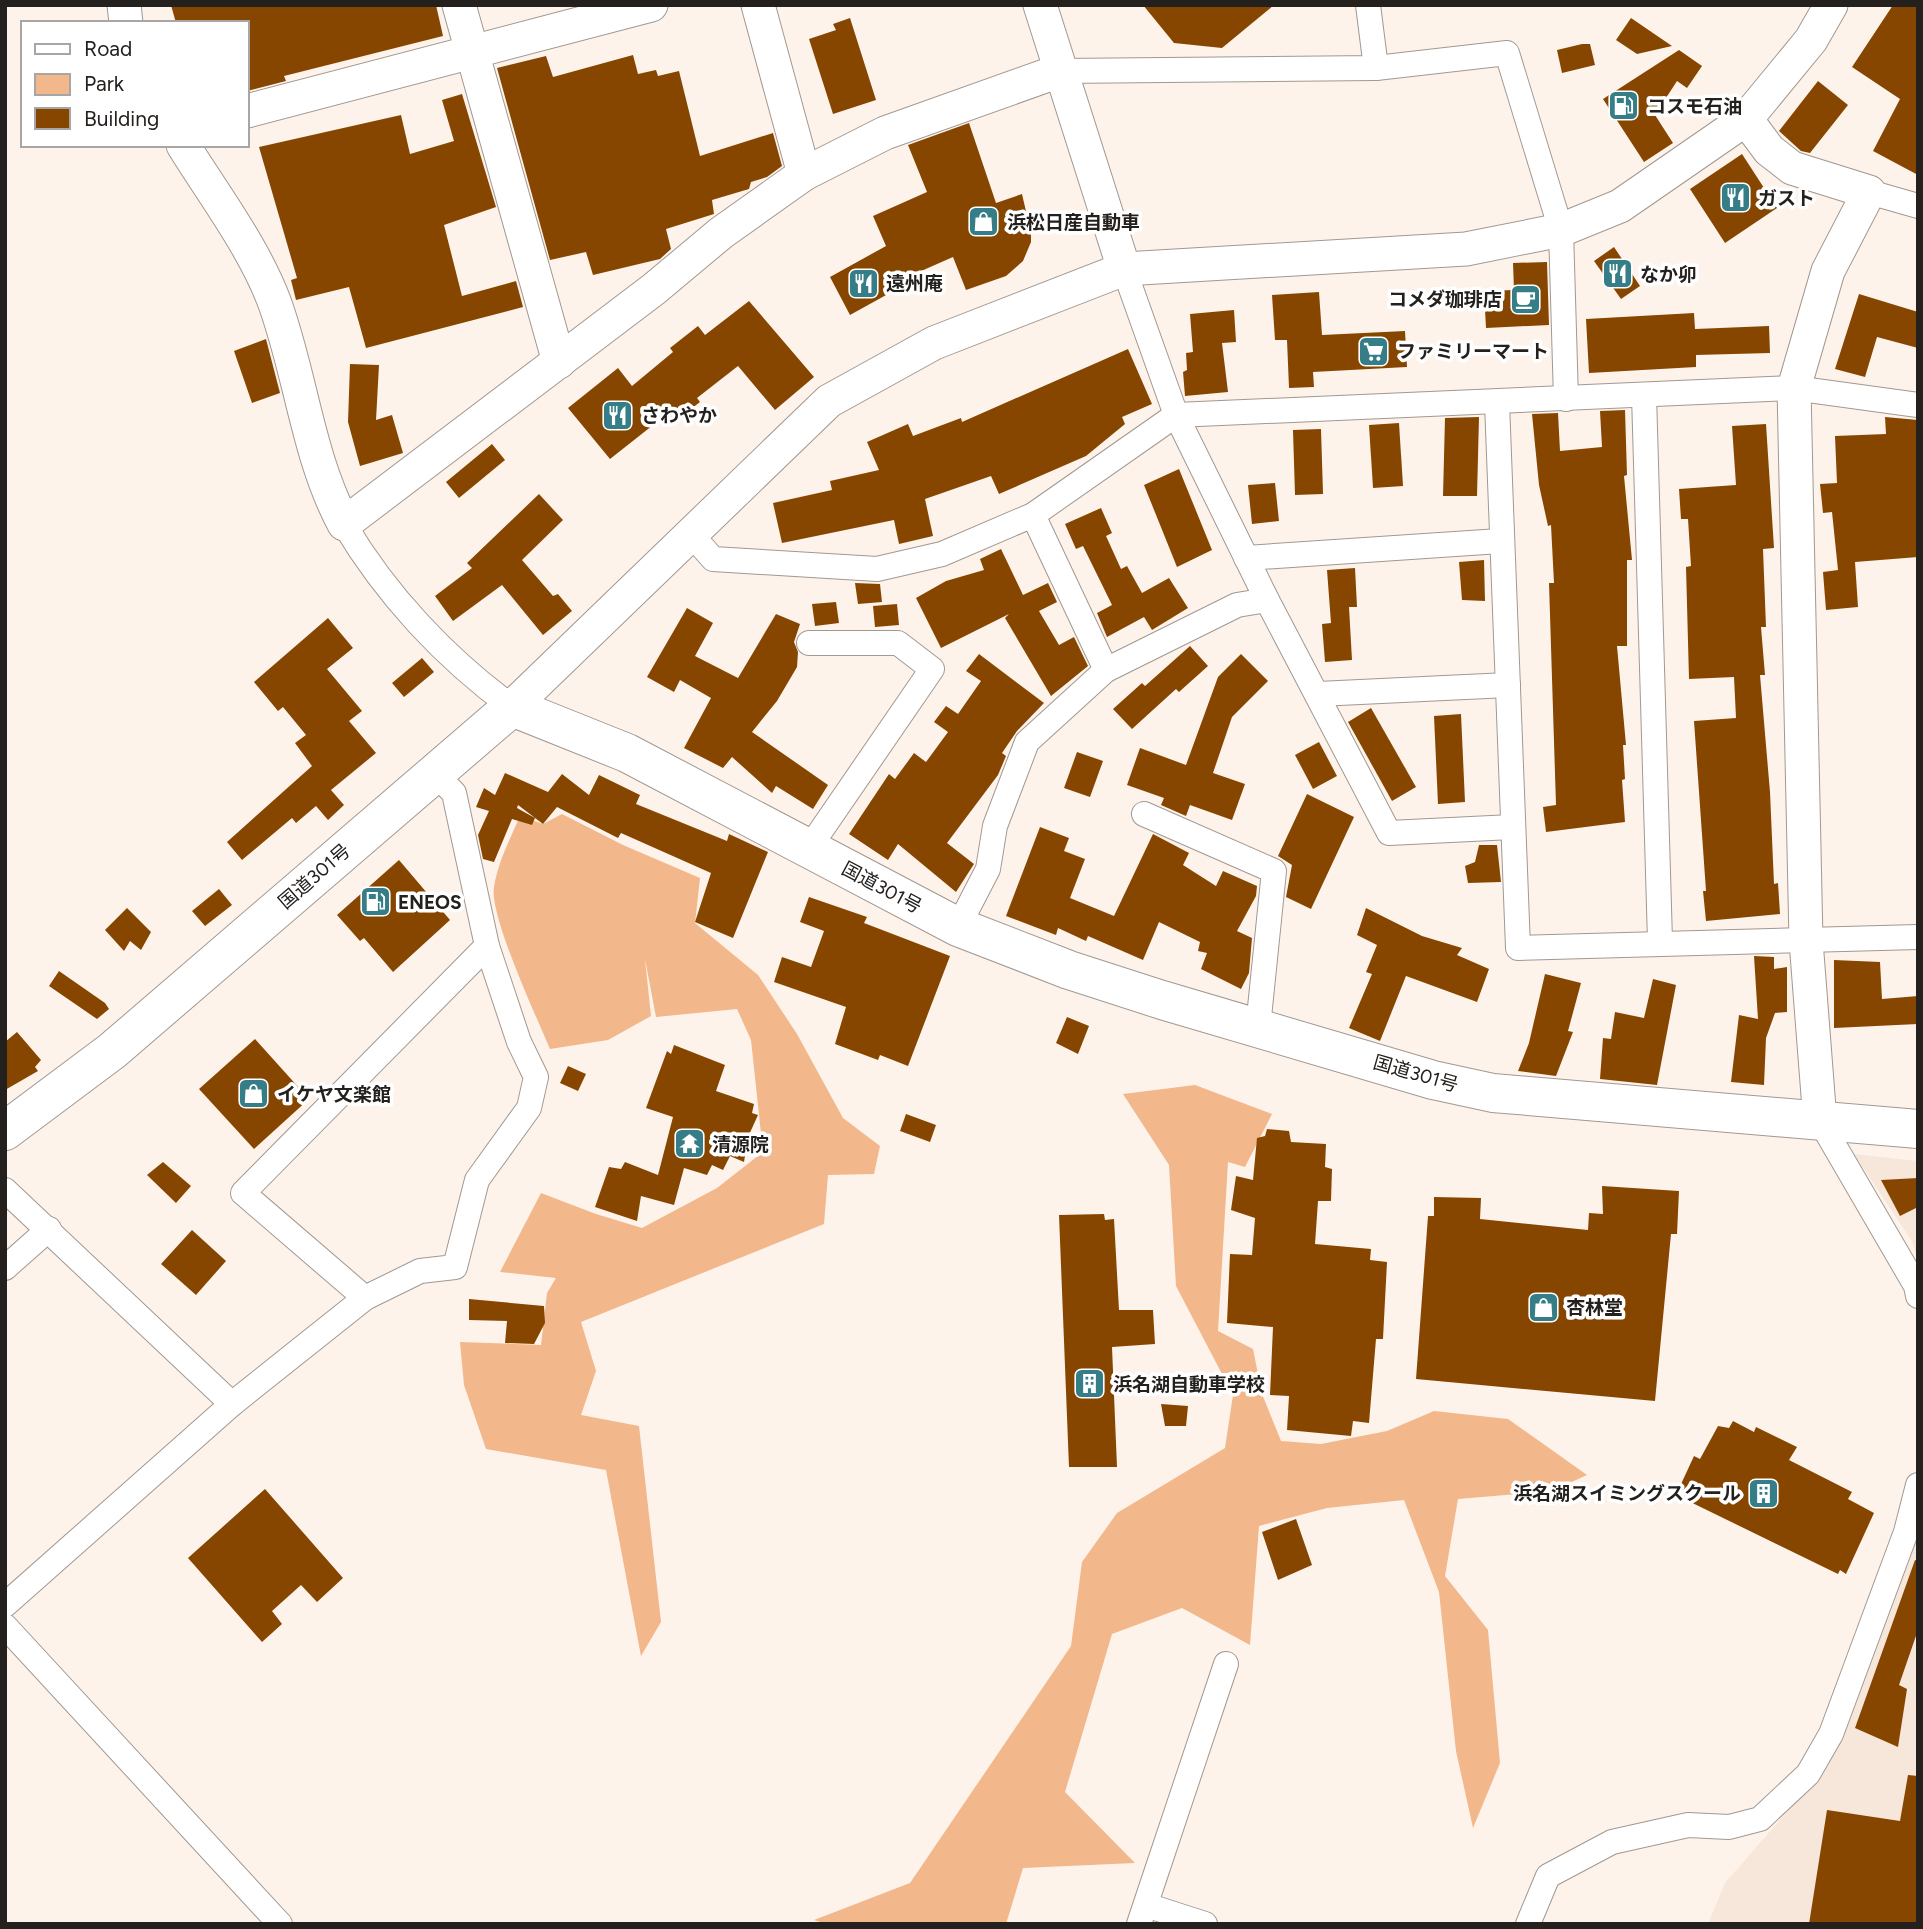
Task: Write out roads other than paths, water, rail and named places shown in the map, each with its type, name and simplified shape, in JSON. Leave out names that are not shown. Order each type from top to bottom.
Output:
[{"type":"highway","name":"国道301号","points":[[5,1131],[112,1051],[512,707],[626,753],[958,927],[1069,970],[1433,1080],[1493,1093],[1918,1129]]},
{"type":"street","points":[[458,5],[559,362]]},
{"type":"street","points":[[248,111],[651,5]]},
{"type":"street","points":[[758,5],[804,174]]},
{"type":"street","points":[[1040,5],[1124,269],[1176,415],[1267,600],[1389,834],[1512,827]]},
{"type":"street","points":[[1368,5],[1376,68]]},
{"type":"street","points":[[184,147],[247,247],[273,299],[296,368],[326,487],[344,524],[390,594],[486,688],[512,707],[810,418],[848,389],[934,343],[1124,269],[1466,249],[1561,230],[1620,206],[1746,119],[1811,40],[1831,5]]},
{"type":"street","points":[[344,524],[559,362],[721,233],[804,174],[885,133],[1059,71],[1376,68],[1507,53],[1561,230],[1566,399]]},
{"type":"street","points":[[1746,119],[1769,150],[1792,168],[1918,206]]},
{"type":"street","points":[[1869,192],[1828,271],[1794,388],[1806,941],[1820,1121],[1916,1286],[1918,1296]]},
{"type":"street","points":[[690,533],[713,559],[877,569],[942,554],[1032,515],[1176,415],[1794,388],[1918,405]]},
{"type":"street","points":[[1644,394],[1660,941]]},
{"type":"street","points":[[1497,403],[1517,948],[1660,941],[1806,941],[1918,937]]},
{"type":"street","points":[[1032,515],[1106,670]]},
{"type":"street","points":[[1246,558],[1500,541]]},
{"type":"street","points":[[958,927],[988,869],[995,826],[1027,742],[1106,670],[1237,605],[1267,600]]},
{"type":"street","points":[[809,643],[898,643],[932,669],[809,848]]},
{"type":"street","points":[[1318,694],[1508,685]]},
{"type":"street","points":[[5,1605],[232,1404],[365,1298],[420,1271],[455,1268],[477,1180],[529,1108],[536,1077],[519,1042],[487,946],[454,793],[434,772]]},
{"type":"street","points":[[1144,814],[1274,871],[1258,1027]]},
{"type":"street","points":[[365,1298],[243,1192],[487,946]]},
{"type":"street","points":[[5,1190],[232,1404]]},
{"type":"street","points":[[5,1268],[49,1229]]},
{"type":"street","points":[[1528,1924],[1548,1876],[1612,1842],[1688,1825],[1729,1827],[1760,1819],[1808,1774],[1831,1734],[1906,1532],[1918,1485]]},
{"type":"street","points":[[5,1626],[280,1924]]},
{"type":"street","points":[[1205,1924],[1143,1914],[1226,1664]]},
{"type":"place","name":"コスモ石油","points":[[1624,106]]},
{"type":"place","name":"ガスト","points":[[1735,198]]},
{"type":"place","name":"浜松日産自動車","points":[[984,222]]},
{"type":"place","name":"なか卯","points":[[1617,274]]},
{"type":"place","name":"遠州庵","points":[[863,283]]},
{"type":"place","name":"コメダ珈琲店","points":[[1525,299]]},
{"type":"place","name":"ファミリーマート","points":[[1374,351]]},
{"type":"place","name":"さわやか","points":[[618,415]]},
{"type":"place","name":"ENEOS","points":[[375,902]]},
{"type":"place","name":"イケヤ文楽館","points":[[254,1094]]},
{"type":"place","name":"清源院","points":[[689,1144]]},
{"type":"place","name":"杏林堂","points":[[1543,1307]]},
{"type":"place","name":"浜名湖自動車学校","points":[[1090,1384]]},
{"type":"place","name":"浜名湖スイミングスクール","points":[[1764,1493]]}]
